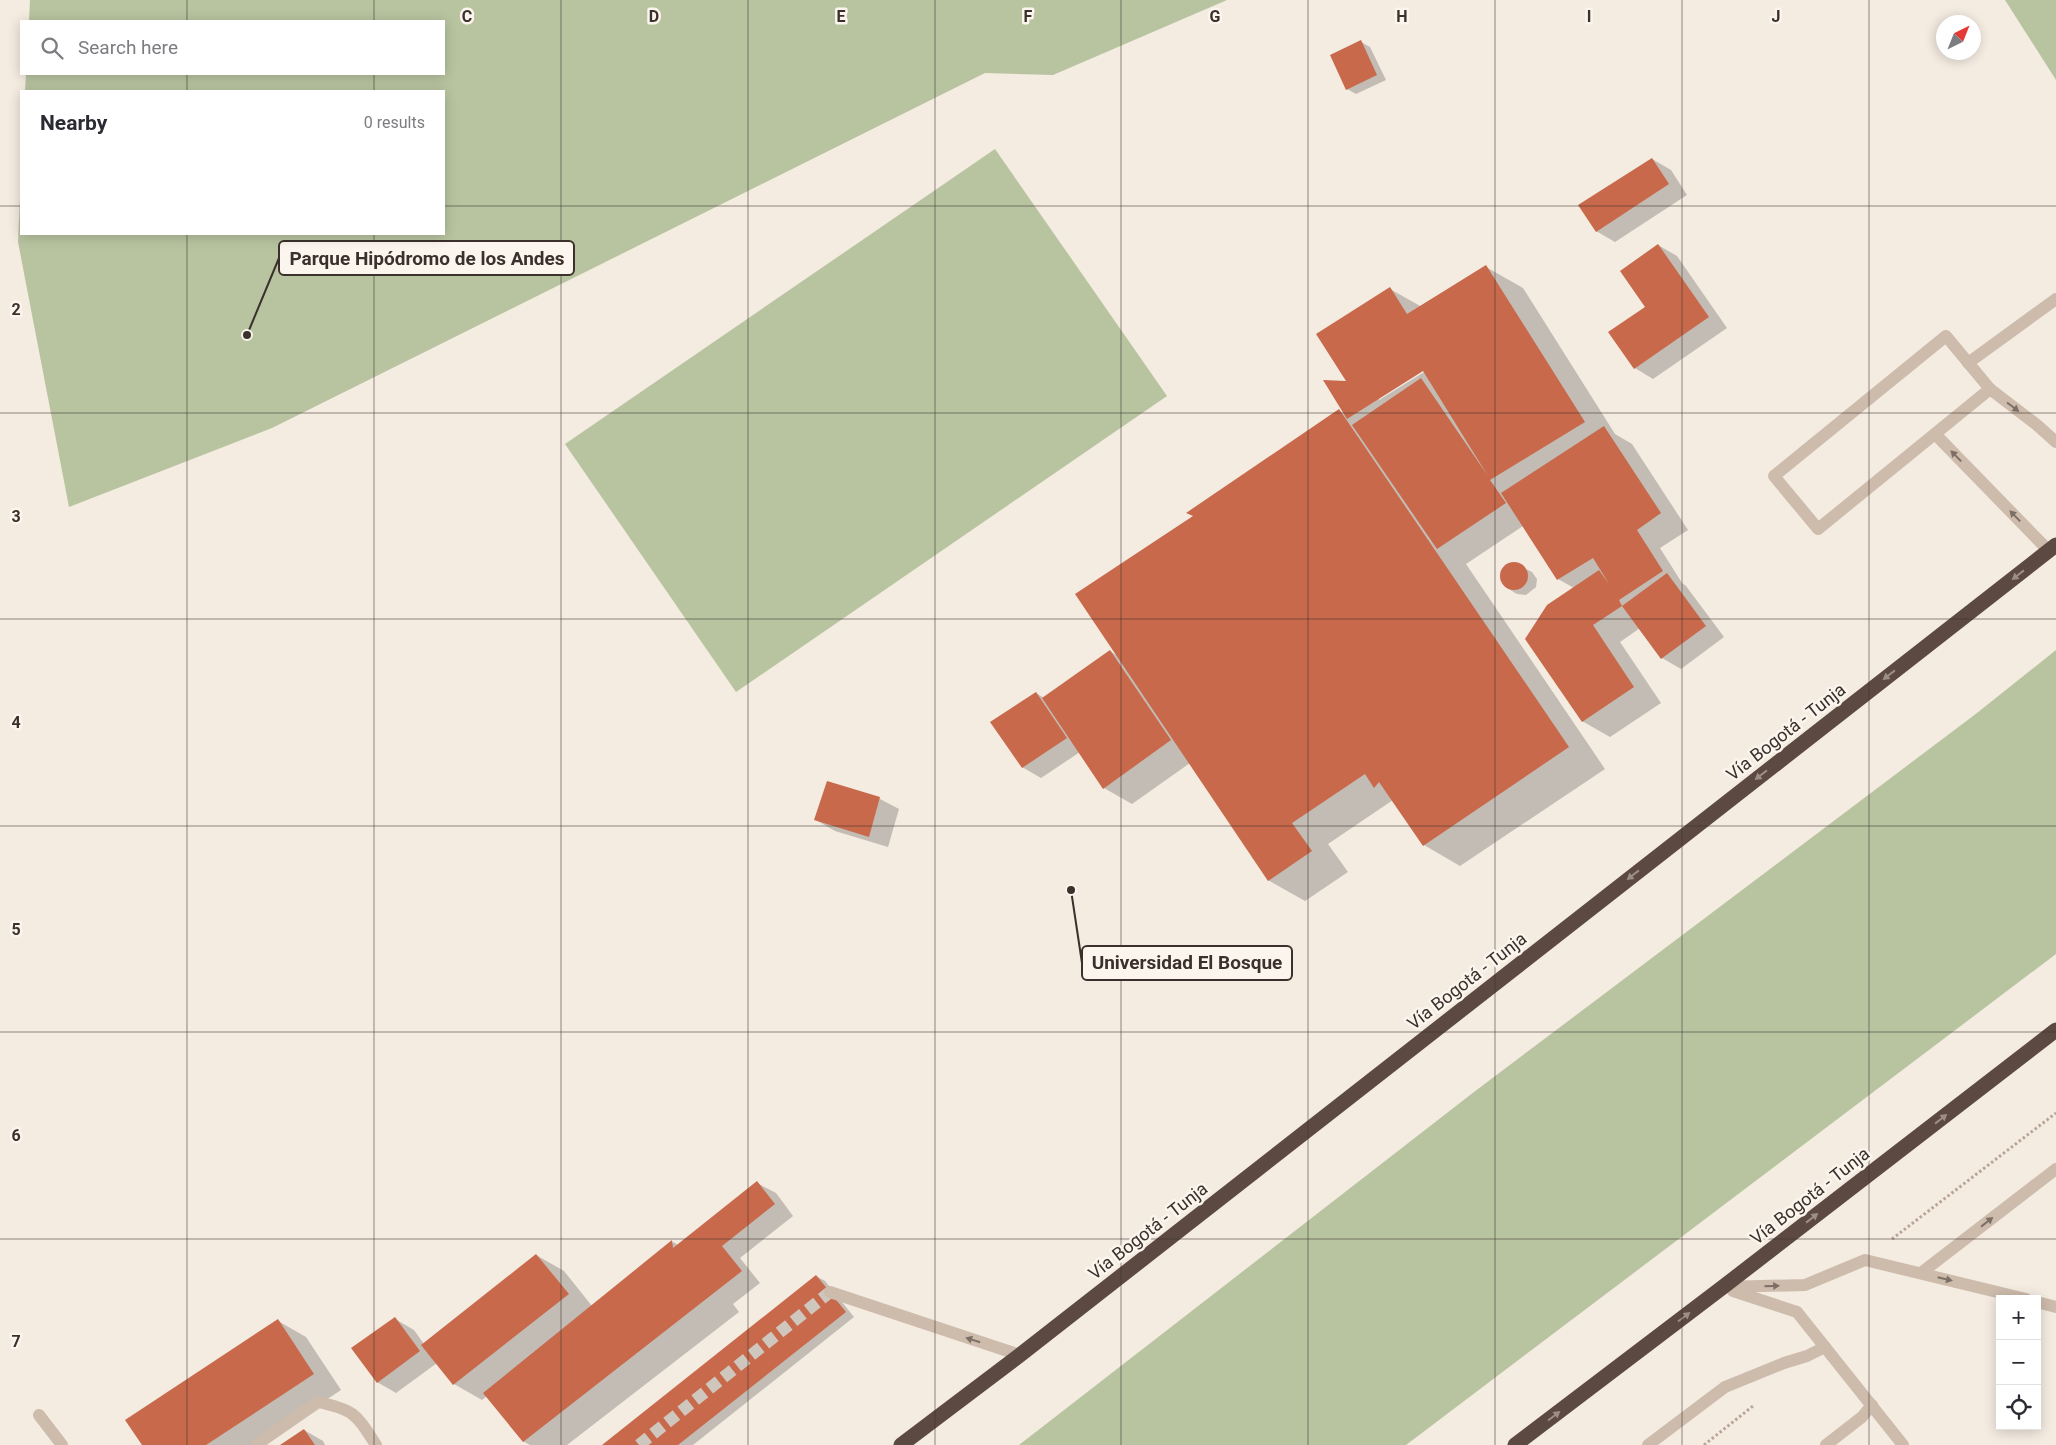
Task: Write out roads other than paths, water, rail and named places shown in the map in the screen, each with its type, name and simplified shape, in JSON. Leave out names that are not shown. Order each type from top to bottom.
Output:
[{"type":"highway","name":"Vía Bogotá - Tunja","points":[[901,1445],[1020,1355],[2052,548]]},
{"type":"highway","name":"Vía Bogotá - Tunja","points":[[1515,1445],[2056,1030]]},
{"type":"lane","points":[[1968,363],[2056,299]]},
{"type":"lane","points":[[1990,389],[1818,529],[1774,476],[1946,336],[1990,389],[2056,442]]},
{"type":"lane","points":[[1935,434],[2052,548]]},
{"type":"lane","points":[[1920,1273],[2056,1169]]},
{"type":"lane","points":[[1723,1287],[1805,1285],[1865,1260],[2010,1295]]},
{"type":"lane","points":[[1723,1287],[1797,1312],[1903,1445]]},
{"type":"lane","points":[[830,1292],[1020,1355]]},
{"type":"lane","points":[[2041,1303],[2056,1307]]},
{"type":"lane","points":[[1648,1445],[1725,1388],[1825,1347]]},
{"type":"lane","points":[[256,1445],[318,1402],[344,1407],[361,1421],[376,1445]]},
{"type":"lane","points":[[1826,1445],[1862,1417],[1872,1405]]},
{"type":"lane","points":[[39,1415],[62,1445]]},
{"type":"tunnel","points":[[639,1445],[830,1292]]},
{"type":"place","name":"Parque Hipódromo de los Andes","points":[[247,335]]},
{"type":"place","name":"Universidad El Bosque","points":[[1071,890]]}]
